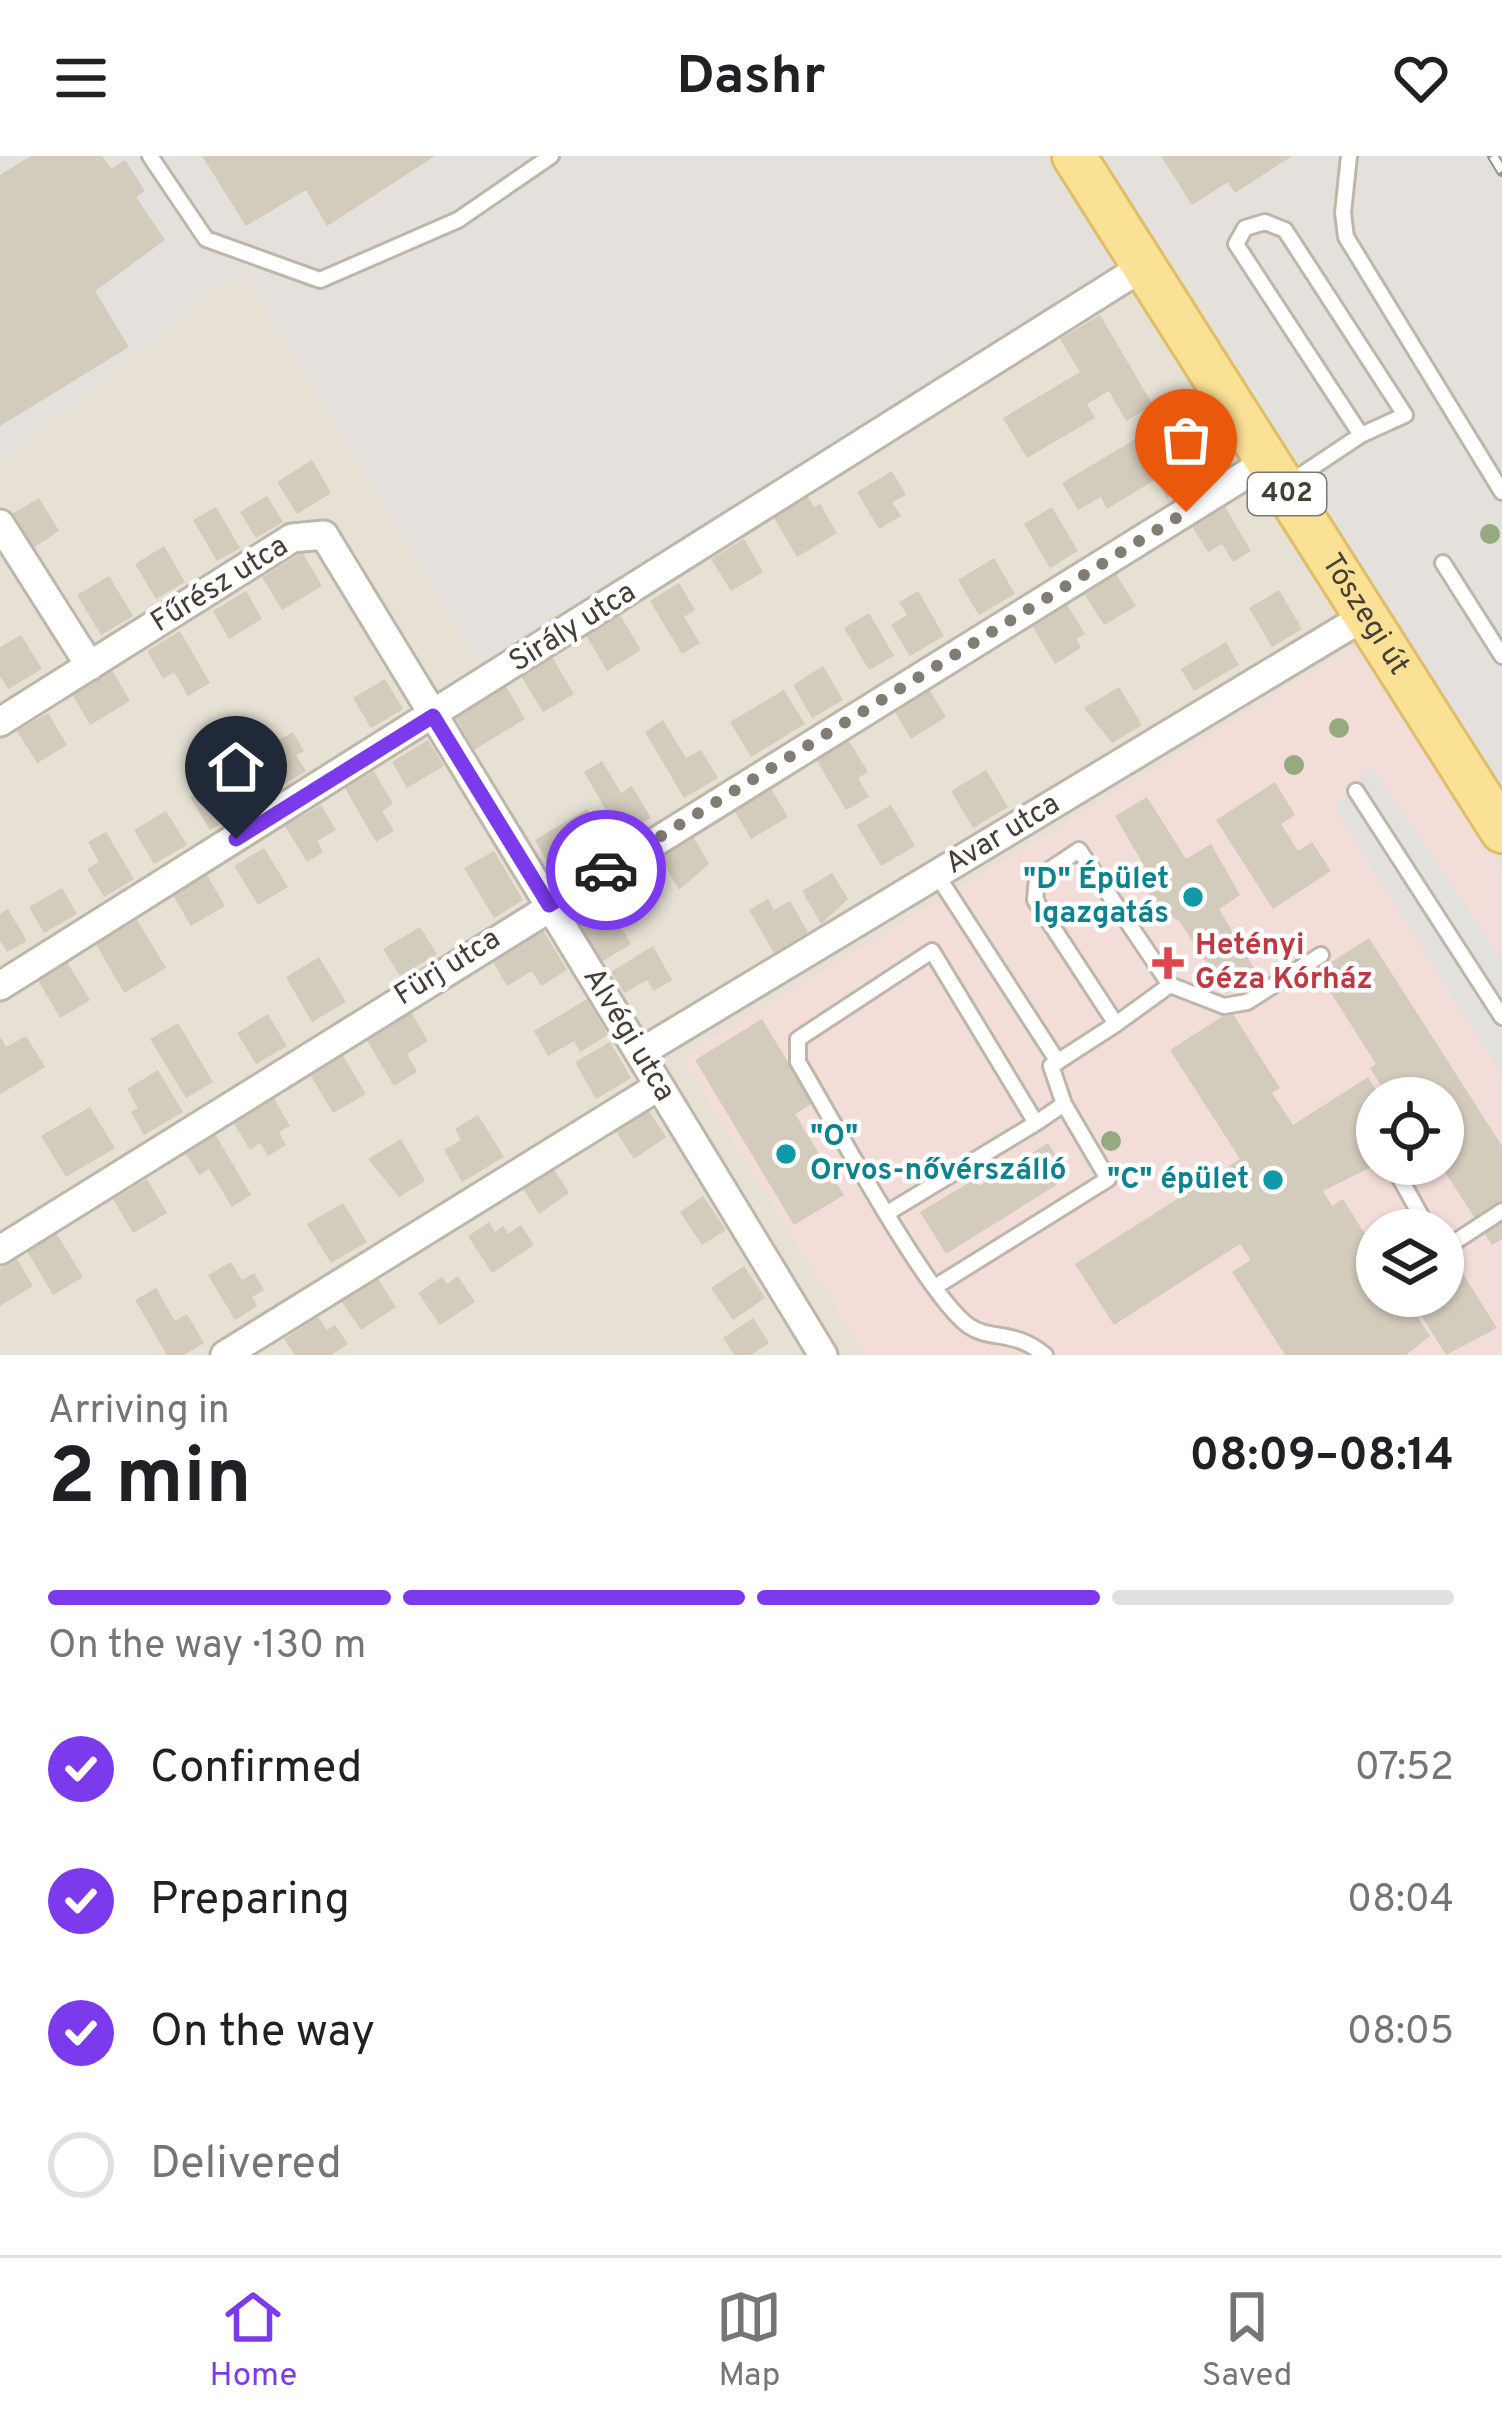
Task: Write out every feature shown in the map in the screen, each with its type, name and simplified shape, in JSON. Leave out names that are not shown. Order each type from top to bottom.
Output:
[{"type":"main road","name":"Tószegi út","points":[[1074,156],[1502,831]]},
{"type":"street","name":"Sirály utca","points":[[0,986],[1144,266]]},
{"type":"street","name":"Fürj utca","points":[[0,1250],[549,905],[1274,475]]},
{"type":"street","points":[[0,524],[90,666]]},
{"type":"street","name":"Fűrész utca","points":[[0,722],[307,532],[332,543],[433,716]]},
{"type":"street","name":"Avar utca","points":[[640,1053],[1364,616]]},
{"type":"street","name":"Alvégi utca","points":[[433,716],[823,1355]]},
{"type":"street","points":[[225,1355],[658,1086]]},
{"type":"lane","points":[[150,156],[206,239],[320,280],[458,220],[550,156]]},
{"type":"lane","points":[[1349,156],[1346,237],[1502,491]]},
{"type":"lane","points":[[1274,475],[1405,415],[1285,230],[1265,222],[1246,228],[1236,244],[1361,435]]},
{"type":"lane","points":[[1443,563],[1502,656]]},
{"type":"lane","points":[[1356,791],[1502,1017]]},
{"type":"lane","points":[[1116,1024],[1036,900],[1037,878],[1079,850],[1170,985],[1224,1006],[1247,1002],[1321,956]]},
{"type":"lane","points":[[937,875],[1058,1061]]},
{"type":"lane","points":[[1036,1123],[932,951],[798,1039],[798,1062],[935,1287],[970,1327],[1024,1338],[1045,1355]]},
{"type":"lane","points":[[935,1287],[1108,1179],[1064,1104],[1051,1066],[1170,985]]},
{"type":"lane","points":[[890,1212],[1064,1104]]},
{"type":"lane","points":[[1464,1237],[1502,1211]]},
{"type":"shaded area","points":[[0,156],[1502,156],[1502,798],[1164,244],[491,685],[241,270],[0,463]]},
{"type":"shaded area","points":[[1164,244],[1502,798],[1502,1355],[0,1355],[0,463],[241,269],[491,685]]},
{"type":"shaded area","name":"Hetényi Géza Kórház","points":[[1359,643],[1502,869],[1502,1355],[865,1355],[681,1057]]},
{"type":"shaded area","points":[[1371,765],[1502,959],[1502,1076],[1334,807]]},
{"type":"building","points":[[31,156],[102,156],[111,169],[125,160],[145,191],[136,197],[165,240],[95,291],[129,347],[0,426],[0,175]]},
{"type":"building","points":[[202,156],[435,156],[327,226],[306,190],[246,226]]},
{"type":"building","points":[[1161,156],[1292,156],[1235,193],[1228,182],[1192,205]]},
{"type":"building","points":[[1100,315],[1153,405],[1126,421],[1109,391],[1087,404],[1095,418],[1027,458],[1003,418],[1080,372],[1060,339]]},
{"type":"building","points":[[1164,422],[1199,480],[1167,498],[1156,479],[1107,509],[1101,497],[1078,510],[1062,483]]},
{"type":"building","points":[[312,460],[331,493],[297,514],[277,482]]},
{"type":"building","points":[[892,471],[906,495],[892,502],[901,516],[879,529],[857,492]]},
{"type":"building","points":[[267,496],[283,522],[256,538],[240,512]]},
{"type":"building","points":[[807,496],[814,507],[820,504],[837,533],[797,557],[773,516]]},
{"type":"building","points":[[39,498],[59,531],[33,548],[12,514]]},
{"type":"building","points":[[1224,505],[1251,551],[1233,562],[1222,544],[1208,552],[1191,525]]},
{"type":"building","points":[[216,507],[240,548],[217,561],[193,520]]},
{"type":"building","points":[[1052,507],[1078,551],[1050,568],[1024,524]]},
{"type":"building","points":[[744,539],[763,572],[731,591],[711,559]]},
{"type":"building","points":[[164,546],[185,582],[156,599],[135,564]]},
{"type":"building","points":[[302,552],[322,586],[282,610],[262,577]]},
{"type":"building","points":[[994,558],[1015,594],[979,615],[958,580]]},
{"type":"building","points":[[1114,571],[1136,606],[1104,625],[1082,590]]},
{"type":"building","points":[[109,576],[133,616],[101,635],[77,595]]},
{"type":"building","points":[[679,583],[695,610],[684,617],[700,643],[682,654],[650,601]]},
{"type":"building","points":[[1279,590],[1302,629],[1272,647],[1249,608]]},
{"type":"building","points":[[246,591],[262,619],[229,639],[213,611]]},
{"type":"building","points":[[918,591],[944,636],[910,656],[891,625],[907,615],[899,602]]},
{"type":"building","points":[[1065,601],[1085,634],[1076,639],[1081,648],[1055,664],[1030,622]]},
{"type":"building","points":[[869,613],[894,656],[869,670],[844,628]]},
{"type":"building","points":[[620,615],[641,650],[607,671],[586,635]]},
{"type":"building","points":[[180,631],[210,683],[188,696],[174,672],[163,679],[147,651]]},
{"type":"building","points":[[21,635],[42,669],[8,689],[0,676],[0,647]]},
{"type":"building","points":[[1226,642],[1239,665],[1194,691],[1181,669]]},
{"type":"building","points":[[552,657],[574,694],[543,712],[521,676]]},
{"type":"building","points":[[823,666],[843,700],[812,718],[793,685]]},
{"type":"building","points":[[112,670],[130,701],[90,725],[72,694]]},
{"type":"building","points":[[385,679],[403,709],[371,728],[353,698]]},
{"type":"building","points":[[926,684],[946,717],[911,739],[891,705]]},
{"type":"building","points":[[506,686],[525,719],[474,750],[455,717]]},
{"type":"building","points":[[1119,687],[1142,725],[1112,743],[1084,708]]},
{"type":"building","points":[[784,690],[805,724],[751,757],[730,722]]},
{"type":"building","points":[[48,713],[67,745],[37,763],[17,731]]},
{"type":"building","points":[[663,720],[686,758],[701,750],[718,778],[684,798],[645,732]]},
{"type":"building","points":[[293,732],[304,751],[296,755],[306,771],[276,789],[256,754]]},
{"type":"building","points":[[848,739],[868,772],[858,778],[869,797],[846,810],[816,759]]},
{"type":"building","points":[[428,740],[444,766],[407,788],[392,762]]},
{"type":"building","points":[[602,761],[621,793],[632,786],[651,818],[621,836],[584,772]]},
{"type":"building","points":[[238,768],[258,802],[210,830],[190,797]]},
{"type":"building","points":[[986,770],[1008,807],[973,828],[951,791]]},
{"type":"building","points":[[374,771],[393,804],[382,811],[394,831],[376,842],[345,788]]},
{"type":"building","points":[[1275,782],[1295,815],[1281,824],[1298,851],[1312,842],[1331,871],[1273,909],[1216,820]]},
{"type":"building","points":[[769,785],[788,817],[751,839],[732,807]]},
{"type":"building","name":"\"D\" Épület Igazgatás","points":[[1147,797],[1186,859],[1211,844],[1240,895],[1219,909],[1258,975],[1226,994],[1180,922],[1149,899],[1149,874],[1115,816]]},
{"type":"building","points":[[321,805],[336,830],[317,841],[323,852],[307,862],[285,826]]},
{"type":"building","points":[[891,805],[915,846],[881,866],[857,825]]},
{"type":"building","points":[[587,809],[608,844],[555,875],[535,840]]},
{"type":"building","points":[[166,811],[187,845],[154,864],[134,830]]},
{"type":"building","points":[[106,832],[134,879],[104,897],[87,869],[99,862],[88,842]]},
{"type":"building","points":[[692,834],[709,864],[679,890],[658,854]]},
{"type":"building","points":[[264,848],[288,887],[258,905],[234,866]]},
{"type":"building","points":[[494,851],[523,900],[494,918],[464,868]]},
{"type":"building","points":[[630,873],[646,900],[616,919],[631,944],[601,962],[570,909]]},
{"type":"building","points":[[832,873],[848,899],[821,924],[802,891]]},
{"type":"building","points":[[207,875],[225,906],[191,926],[173,895]]},
{"type":"building","points":[[62,888],[77,914],[44,933],[29,907]]},
{"type":"building","points":[[768,899],[774,910],[790,901],[808,932],[774,953],[749,910]]},
{"type":"building","points":[[8,909],[27,941],[7,952],[0,940],[0,914]]},
{"type":"building","points":[[137,920],[166,968],[124,993],[96,944]]},
{"type":"building","points":[[420,927],[437,954],[400,976],[383,949]]},
{"type":"building","points":[[543,930],[567,970],[541,986],[532,971],[507,986],[492,960]]},
{"type":"building","points":[[1369,938],[1458,1077],[1376,1077],[1370,1068],[1376,1064],[1317,971]]},
{"type":"building","points":[[653,946],[672,980],[654,991],[647,980],[624,993],[611,972]]},
{"type":"building","points":[[319,957],[346,1002],[312,1022],[286,977]]},
{"type":"building","points":[[67,962],[90,1000],[60,1018],[38,980]]},
{"type":"building","points":[[587,999],[608,1035],[580,1052],[574,1041],[548,1056],[534,1031]]},
{"type":"building","name":"\"C\" épület","points":[[1231,1011],[1280,1088],[1272,1093],[1293,1125],[1356,1085],[1356,1174],[1323,1191],[1332,1206],[1343,1199],[1356,1220],[1356,1317],[1418,1317],[1430,1336],[1406,1355],[1285,1355],[1232,1272],[1251,1260],[1240,1244],[1114,1325],[1075,1264],[1240,1159],[1170,1050]]},
{"type":"building","points":[[411,1012],[428,1041],[407,1054],[417,1072],[394,1086],[366,1039]]},
{"type":"building","points":[[268,1014],[287,1046],[256,1064],[237,1033]]},
{"type":"building","name":"\"O\" Orvos-nővérszálló","points":[[762,1019],[813,1103],[795,1114],[844,1195],[794,1225],[695,1060]]},
{"type":"building","points":[[178,1023],[213,1082],[186,1098],[150,1039]]},
{"type":"building","points":[[0,1036],[6,1047],[26,1036],[45,1067],[0,1094]]},
{"type":"building","points":[[610,1042],[631,1078],[596,1099],[575,1062]]},
{"type":"building","points":[[342,1054],[366,1094],[333,1113],[309,1073]]},
{"type":"building","points":[[158,1070],[183,1112],[144,1135],[131,1112],[138,1108],[127,1089]]},
{"type":"building","points":[[1464,1087],[1502,1146],[1502,1239],[1492,1245],[1453,1185],[1464,1185]]},
{"type":"building","points":[[272,1095],[290,1126],[279,1132],[286,1145],[268,1156],[260,1143],[250,1150],[232,1120]]},
{"type":"building","points":[[645,1105],[666,1137],[634,1159],[613,1127]]},
{"type":"building","points":[[90,1107],[115,1148],[66,1177],[41,1136]]},
{"type":"building","points":[[478,1115],[504,1157],[462,1182],[444,1150],[461,1140],[455,1129]]},
{"type":"building","points":[[215,1134],[251,1195],[232,1207],[209,1169],[199,1175],[185,1152]]},
{"type":"building","points":[[401,1139],[425,1181],[399,1197],[368,1159]]},
{"type":"building","points":[[1048,1143],[1069,1177],[946,1254],[920,1212],[975,1179],[979,1186]]},
{"type":"building","points":[[551,1165],[569,1193],[539,1214],[521,1185]]},
{"type":"building","points":[[147,1179],[167,1213],[133,1233],[113,1199]]},
{"type":"building","points":[[703,1196],[726,1230],[702,1245],[680,1212]]},
{"type":"building","points":[[343,1203],[367,1242],[331,1263],[307,1224]]},
{"type":"building","points":[[489,1222],[495,1232],[503,1226],[508,1234],[521,1225],[534,1245],[492,1273],[468,1236]]},
{"type":"building","points":[[56,1233],[83,1277],[53,1295],[27,1251]]},
{"type":"building","points":[[17,1259],[33,1286],[0,1306],[0,1269]]},
{"type":"building","points":[[231,1262],[242,1280],[254,1273],[264,1290],[252,1297],[257,1306],[235,1320],[208,1275]]},
{"type":"building","points":[[744,1266],[765,1298],[733,1320],[711,1288]]},
{"type":"building","points":[[376,1276],[396,1307],[361,1330],[340,1299]]},
{"type":"building","points":[[458,1276],[475,1302],[440,1325],[418,1293],[442,1277],[447,1284]]},
{"type":"building","points":[[1464,1276],[1497,1328],[1446,1355],[1422,1317],[1464,1317]]},
{"type":"building","points":[[156,1288],[175,1321],[187,1314],[204,1343],[184,1355],[167,1355],[135,1300]]},
{"type":"building","points":[[318,1317],[327,1330],[335,1325],[348,1344],[331,1355],[295,1355],[284,1339]]},
{"type":"building","points":[[753,1318],[769,1343],[751,1355],[734,1355],[723,1338]]},
{"type":"railway","points":[[1493,156],[1502,171]]},
{"type":"way so far","points":[[606,870],[1186,512]]},
{"type":"place","name":"\"D\" Épület Igazgatás","points":[[1193,897]]},
{"type":"place","name":"Hetényi Géza Kórház","points":[[1168,963]]},
{"type":"place","name":"\"O\" Orvos-nővérszálló","points":[[786,1154]]},
{"type":"place","name":"\"C\" épület","points":[[1273,1180]]},
{"type":"route","points":[[236,839],[433,716],[549,905],[606,870]]}]
